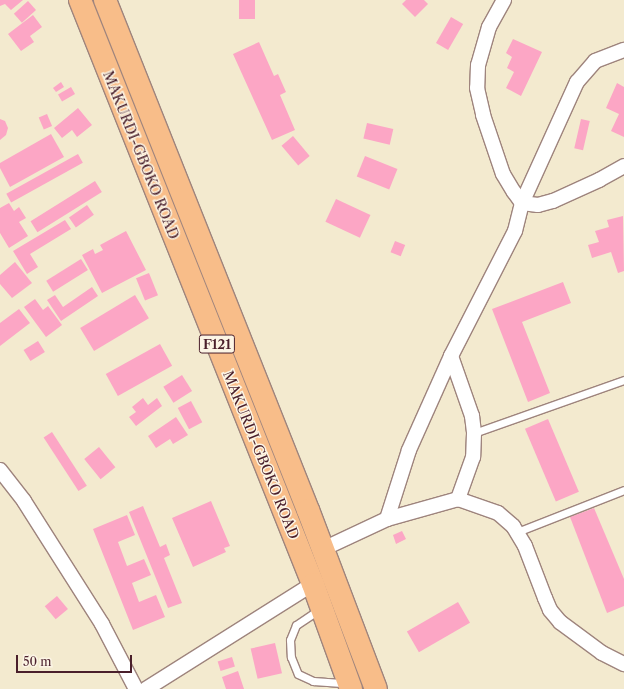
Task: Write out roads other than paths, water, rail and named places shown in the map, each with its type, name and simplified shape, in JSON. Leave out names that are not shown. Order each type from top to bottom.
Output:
[{"type":"main road","name":"MAKURDI-GBOKO ROAD","points":[[80,0],[313,584],[350,686]]},
{"type":"main road","name":"F121","points":[[105,0],[323,550],[376,689]]},
{"type":"street","points":[[504,0],[489,27],[478,65],[477,88],[483,115],[503,174],[522,203],[538,205],[553,201],[599,180],[624,166]]},
{"type":"street","points":[[387,519],[409,450],[451,356],[515,231],[522,203],[577,82],[595,61],[624,50]]},
{"type":"street","points":[[451,356],[472,416],[474,433],[473,457],[458,499]]},
{"type":"street","points":[[0,470],[24,501],[102,624],[136,689]]},
{"type":"street","points":[[323,550],[387,519],[458,499],[498,513],[513,526],[525,546],[550,610],[560,622],[602,653],[624,664]]},
{"type":"street","points":[[146,689],[313,584]]},
{"type":"lane","points":[[474,433],[624,380]]},
{"type":"lane","points":[[517,532],[624,490]]},
{"type":"lane","points":[[322,608],[296,625],[290,640],[291,657],[298,674],[313,681],[350,686]]}]
